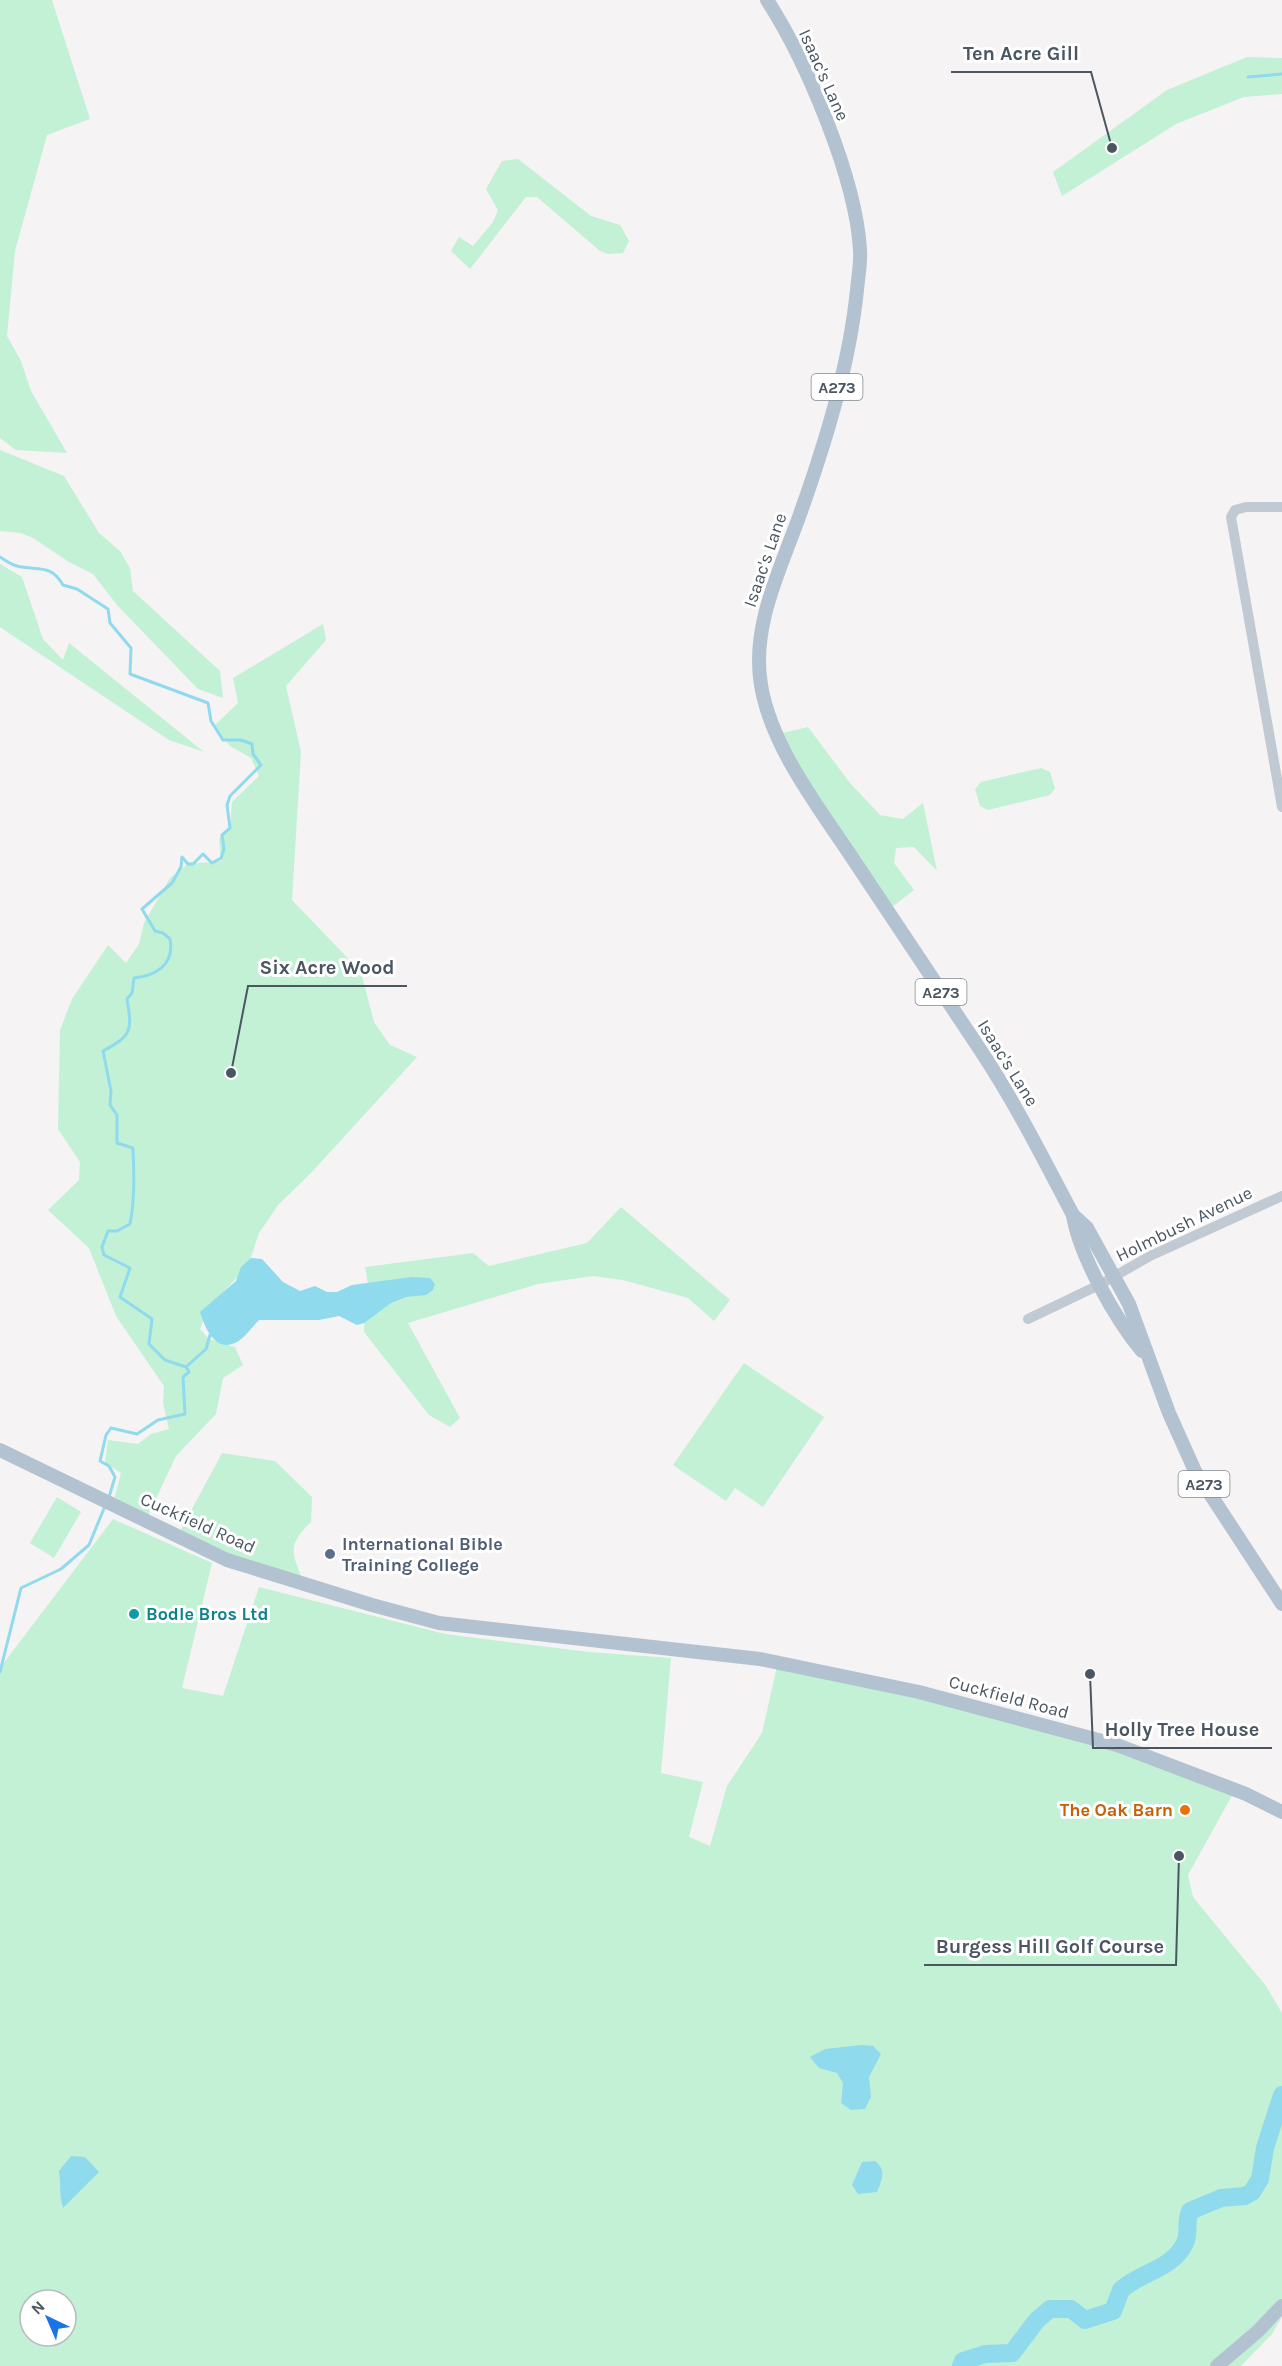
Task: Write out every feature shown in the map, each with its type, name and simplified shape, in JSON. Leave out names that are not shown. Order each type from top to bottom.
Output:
[{"type":"main road","name":"Isaac's Lane","points":[[767,0],[781,21],[832,139],[856,212],[861,252],[853,329],[816,467],[763,617],[759,661],[761,685],[767,709],[798,776],[1015,1105],[1073,1215],[1076,1234],[1126,1332],[1145,1354]]},
{"type":"main road","name":"Isaac's Lane","points":[[1073,1215],[1087,1228],[1137,1323],[1145,1354],[1195,1471],[1282,1604]]},
{"type":"main road","name":"Cuckfield Road","points":[[0,1450],[227,1560],[372,1605],[439,1623],[760,1659],[991,1709],[1117,1745],[1246,1794],[1282,1812]]},
{"type":"main road","points":[[1217,2366],[1257,2332],[1282,2306]]},
{"type":"street","points":[[1282,507],[1246,507],[1235,510],[1230,517],[1282,807]]},
{"type":"street","name":"Holmbush Avenue","points":[[1028,1319],[1101,1284],[1150,1256],[1282,1196]]},
{"type":"green space","points":[[0,0],[52,0],[90,119],[47,135],[15,251],[7,336],[21,361],[31,391],[67,453],[16,450],[0,438]]},
{"type":"green space","points":[[1247,57],[1282,58],[1282,94],[1244,97],[1176,124],[1062,196],[1053,172],[1167,90]]},
{"type":"green space","points":[[518,159],[591,216],[620,225],[629,241],[623,253],[608,254],[600,251],[537,197],[526,197],[470,269],[451,251],[459,237],[473,246],[493,222],[498,210],[486,189],[502,161]]},
{"type":"green space","points":[[0,450],[64,476],[99,533],[120,551],[130,568],[133,591],[220,671],[223,698],[198,689],[117,605],[93,574],[69,562],[33,538],[21,533],[0,531]]},
{"type":"green space","points":[[0,564],[22,577],[43,639],[63,660],[69,643],[204,752],[169,740],[0,627]]},
{"type":"green space","points":[[323,624],[326,640],[286,686],[301,752],[292,900],[361,972],[374,1022],[390,1045],[417,1057],[311,1173],[278,1205],[259,1233],[248,1266],[208,1308],[200,1329],[209,1339],[235,1347],[243,1365],[223,1378],[216,1414],[176,1456],[145,1522],[113,1504],[121,1473],[105,1463],[108,1440],[138,1444],[151,1434],[169,1429],[163,1403],[164,1386],[116,1316],[89,1248],[48,1210],[79,1180],[80,1162],[58,1129],[60,1030],[72,999],[108,945],[126,963],[139,944],[144,923],[170,878],[188,864],[221,861],[219,838],[230,828],[232,802],[259,776],[251,758],[230,746],[214,726],[238,703],[233,678]]},
{"type":"green space","points":[[808,727],[850,783],[880,815],[903,819],[923,803],[937,871],[914,847],[896,848],[894,863],[914,890],[887,911],[778,734]]},
{"type":"green space","points":[[1041,768],[1050,772],[1055,788],[1050,795],[988,810],[980,806],[975,789],[981,782]]},
{"type":"green space","points":[[621,1207],[730,1300],[714,1321],[688,1298],[623,1280],[593,1276],[538,1284],[408,1323],[460,1418],[450,1427],[429,1415],[364,1332],[368,1293],[365,1267],[473,1253],[489,1266],[587,1243]]},
{"type":"green space","points":[[744,1363],[824,1417],[763,1507],[735,1488],[726,1501],[673,1465]]},
{"type":"green space","points":[[222,1453],[275,1461],[312,1497],[311,1522],[294,1544],[297,1565],[304,1584],[177,1537]]},
{"type":"green space","points":[[57,1497],[81,1512],[54,1558],[30,1543]]},
{"type":"green space","points":[[113,1519],[212,1563],[182,1688],[223,1696],[259,1587],[445,1634],[589,1652],[671,1658],[661,1773],[703,1782],[689,1837],[710,1846],[727,1786],[762,1733],[778,1662],[991,1709],[1235,1790],[1188,1875],[1193,1897],[1266,1986],[1282,2013],[1282,2300],[1213,2366],[0,2366],[0,1668]]},
{"type":"green space","points":[[1282,2317],[1272,2334],[1241,2366],[1228,2366]]},
{"type":"water","points":[[251,1258],[262,1259],[283,1282],[300,1291],[315,1286],[327,1292],[337,1292],[352,1285],[412,1277],[430,1278],[435,1284],[433,1290],[426,1295],[406,1297],[391,1303],[364,1323],[357,1325],[339,1316],[319,1320],[259,1320],[245,1336],[235,1343],[221,1344],[212,1337],[200,1312],[236,1281],[241,1267]]},
{"type":"water","points":[[873,2046],[881,2054],[869,2077],[871,2097],[865,2109],[851,2110],[841,2103],[843,2083],[837,2073],[819,2068],[810,2057],[825,2049]]},
{"type":"water","points":[[71,2156],[85,2157],[99,2172],[63,2208],[59,2171]]},
{"type":"water","points":[[875,2161],[882,2172],[877,2192],[858,2194],[852,2185],[862,2162]]},
{"type":"waterway","points":[[1248,77],[1282,74]]},
{"type":"waterway","points":[[0,557],[10,564],[43,569],[53,573],[63,585],[77,589],[108,609],[110,623],[131,648],[130,674],[208,703],[211,721],[223,740],[241,740],[252,744],[253,754],[261,765],[230,796],[227,805],[230,828],[222,835],[224,849],[221,858],[212,863],[203,854],[193,864],[188,864],[182,857],[181,867],[172,883],[142,909],[155,931],[163,933],[170,939],[169,956],[162,968],[156,972],[134,978],[132,993],[127,999],[130,1018],[128,1031],[125,1036],[103,1051],[111,1091],[110,1105],[117,1115],[117,1143],[133,1148],[134,1176],[130,1224],[117,1231],[108,1231],[102,1247],[104,1255],[130,1268],[120,1297],[152,1319],[149,1344],[165,1360],[186,1367],[189,1372],[183,1377],[185,1414],[158,1420],[137,1434],[111,1428],[106,1435],[100,1461],[109,1466],[115,1477],[109,1497]]},
{"type":"waterway","points":[[186,1367],[206,1349],[210,1335]]},
{"type":"waterway","points":[[0,1672],[21,1588],[61,1569],[89,1545],[105,1506]]},
{"type":"waterway","points":[[961,2366],[963,2361],[985,2354],[1012,2353],[1037,2320],[1050,2309],[1071,2309],[1085,2320],[1113,2311],[1121,2290],[1164,2265],[1179,2252],[1185,2243],[1190,2211],[1221,2198],[1245,2196],[1252,2192],[1260,2179],[1265,2148],[1282,2095]]},
{"type":"place","name":"Ten Acre Gill","points":[[1112,148]]},
{"type":"place","name":"Six Acre Wood","points":[[231,1073]]},
{"type":"place","name":"International Bible Training College","points":[[330,1554]]},
{"type":"place","name":"Bodle Bros Ltd","points":[[134,1614]]},
{"type":"place","name":"Holly Tree House","points":[[1090,1674]]},
{"type":"place","name":"The Oak Barn","points":[[1185,1810]]},
{"type":"place","name":"Burgess Hill Golf Course","points":[[1179,1856]]}]
